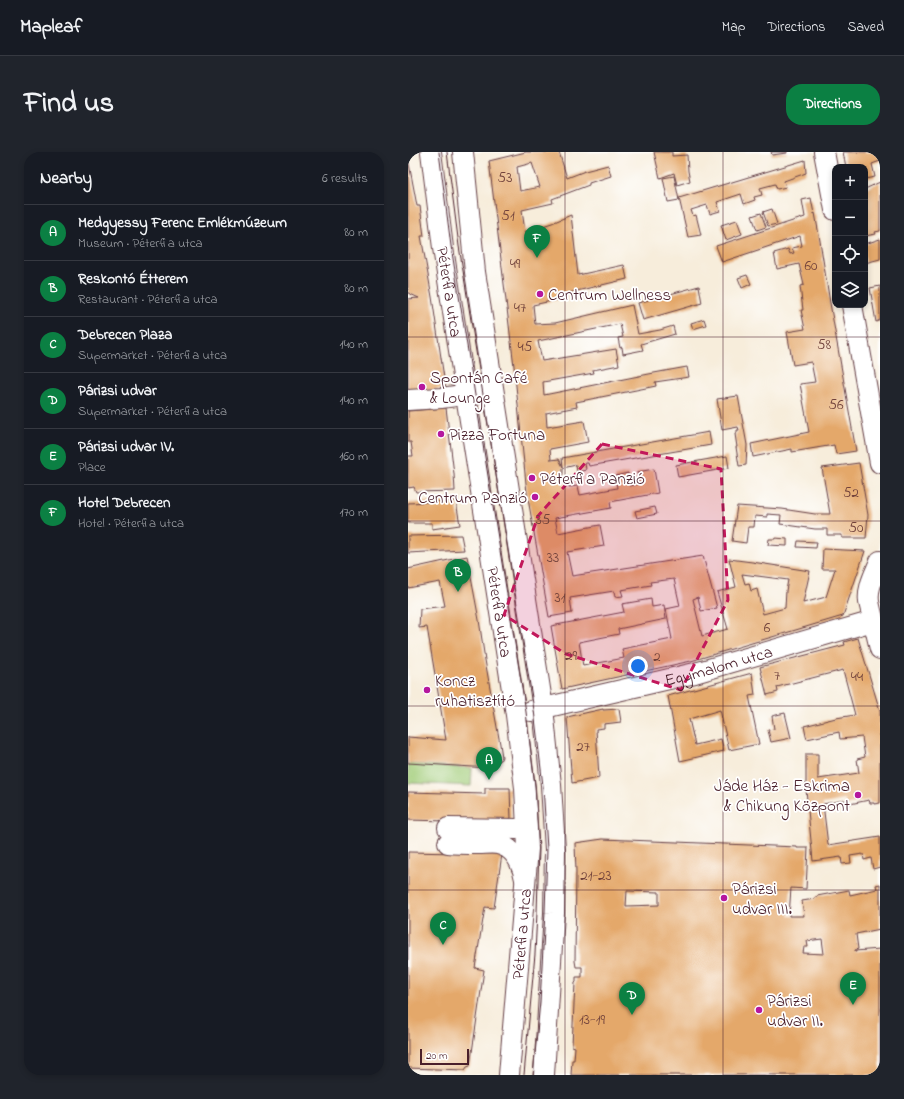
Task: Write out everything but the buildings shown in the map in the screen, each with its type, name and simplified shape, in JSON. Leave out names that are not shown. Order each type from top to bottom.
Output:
[{"type":"street","name":"Péterfia utca","points":[[431,152],[444,255],[516,714],[526,804],[528,849],[526,882],[509,1075]]},
{"type":"street","name":"Péterfia utca","points":[[463,152],[476,272],[543,708],[551,785],[555,849],[554,913],[544,1075]]},
{"type":"street","points":[[824,152],[833,200]]},
{"type":"street","points":[[853,308],[880,463]]},
{"type":"street","points":[[408,400],[441,398],[494,391]]},
{"type":"street","points":[[878,568],[868,594],[880,649]]},
{"type":"street","name":"Egymalom utca","points":[[516,714],[695,673],[873,621]]},
{"type":"street","points":[[498,844],[509,837],[521,825],[524,819],[526,804]]},
{"type":"street","points":[[517,829],[448,835],[498,844],[507,848],[518,860],[526,882]]},
{"type":"highlighted area","points":[[602,444],[721,469],[728,600],[681,690],[566,654],[504,615],[538,516]]},
{"type":"green space","points":[[408,764],[472,768],[471,786],[408,783]]},
{"type":"tram line","points":[[439,152],[451,246],[526,712],[535,786],[539,848],[537,912],[535,954],[524,1075]]},
{"type":"tram line","points":[[447,152],[459,246],[534,710],[543,786],[547,849],[545,912],[540,1002],[533,1075]]},
{"type":"place","name":"Hotel Debrecen","points":[[537,258]]},
{"type":"place","name":"Centrum Wellness","points":[[540,294]]},
{"type":"place","name":"Spontán Café & Lounge","points":[[422,387]]},
{"type":"place","name":"Pizza Fortuna","points":[[441,434]]},
{"type":"place","name":"Péterfia Panzió","points":[[532,478]]},
{"type":"place","name":"Centrum Panzió","points":[[535,497]]},
{"type":"place","name":"Reskontó Étterem","points":[[458,592]]},
{"type":"place","name":"Koncz ruhatisztító","points":[[427,690]]},
{"type":"place","name":"Medgyessy Ferenc Emlékmúzeum","points":[[489,780]]},
{"type":"place","name":"Jáde Ház - Eskrima & Chikung Központ","points":[[858,795]]},
{"type":"place","name":"Párizsi udvar III.","points":[[724,898]]},
{"type":"place","name":"Debrecen Plaza","points":[[443,945]]},
{"type":"place","name":"Párizsi udvar IV.","points":[[853,1005]]},
{"type":"place","name":"Párizsi udvar II.","points":[[759,1010]]},
{"type":"place","name":"Párizsi udvar","points":[[632,1015]]}]
